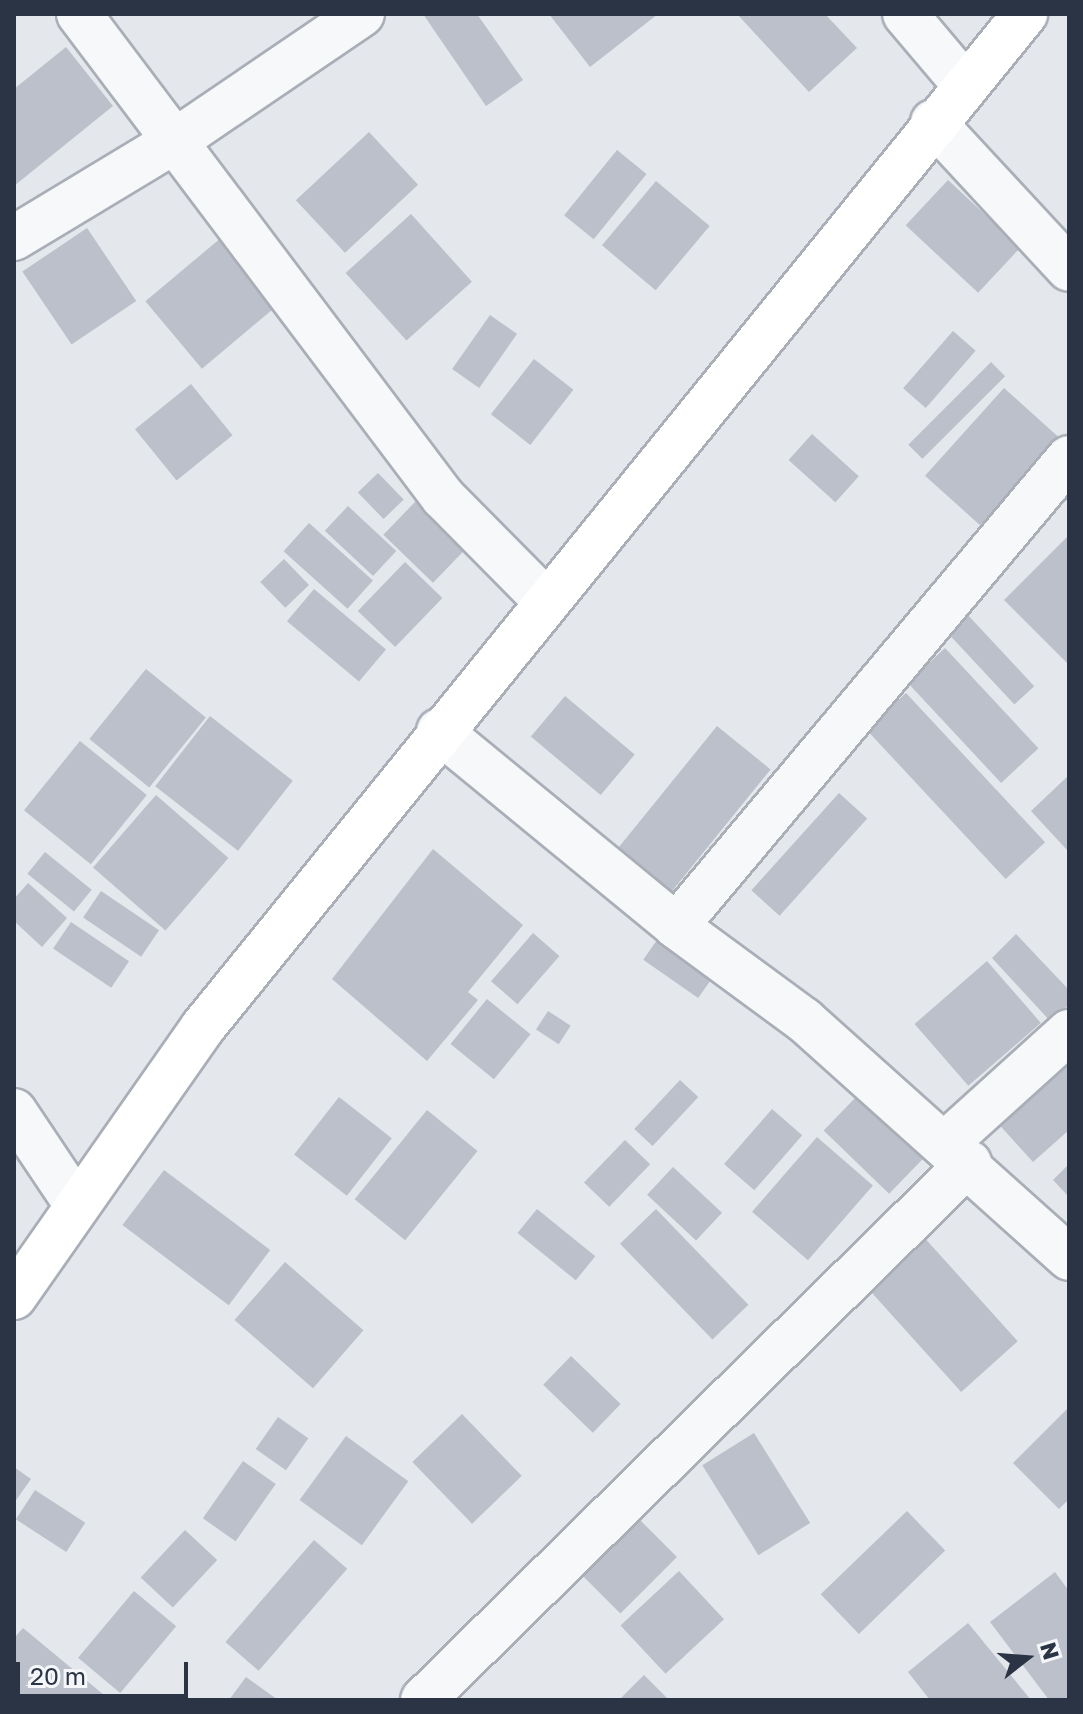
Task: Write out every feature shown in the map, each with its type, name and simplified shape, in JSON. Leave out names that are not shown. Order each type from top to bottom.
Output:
[{"type":"street","points":[[79,14],[443,497],[546,601]]},
{"type":"street","points":[[14,238],[175,141],[362,14]]},
{"type":"street","points":[[905,14],[965,85]]},
{"type":"street","points":[[14,1297],[203,1027],[933,122],[1025,14]]},
{"type":"street","points":[[933,122],[1069,269]]},
{"type":"street","points":[[676,926],[1069,458]]},
{"type":"street","points":[[439,731],[676,926],[804,1020],[957,1154],[1069,1258]]},
{"type":"street","points":[[423,1700],[464,1682],[1069,1032]]},
{"type":"street","points":[[14,1111],[77,1205]]},
{"type":"building","points":[[423,14],[477,14],[523,80],[486,106]]},
{"type":"building","points":[[549,14],[658,14],[590,67]]},
{"type":"building","points":[[737,14],[825,14],[857,48],[809,92]]},
{"type":"building","points":[[66,47],[113,106],[14,186],[14,89]]},
{"type":"building","points":[[369,132],[418,185],[345,253],[296,200]]},
{"type":"building","points":[[617,150],[647,174],[594,239],[564,215]]},
{"type":"building","points":[[948,180],[1020,248],[978,293],[906,225]]},
{"type":"building","points":[[656,181],[710,226],[656,290],[602,245]]},
{"type":"building","points":[[411,214],[472,282],[406,341],[346,273]]},
{"type":"building","points":[[87,228],[136,301],[72,345],[22,272]]},
{"type":"building","points":[[222,237],[279,304],[202,369],[145,301]]},
{"type":"building","points":[[490,315],[517,334],[479,388],[452,369]]},
{"type":"building","points":[[953,331],[976,351],[926,408],[903,388]]},
{"type":"building","points":[[534,359],[573,390],[530,445],[491,414]]},
{"type":"building","points":[[991,362],[1005,376],[922,459],[908,445]]},
{"type":"building","points":[[191,384],[233,435],[177,481],[135,429]]},
{"type":"building","points":[[1004,388],[1059,438],[980,525],[925,476]]},
{"type":"building","points":[[812,434],[859,476],[835,502],[789,460]]},
{"type":"building","points":[[378,473],[404,500],[384,519],[358,492]]},
{"type":"building","points":[[416,501],[466,549],[433,583],[383,535]]},
{"type":"building","points":[[348,506],[396,551],[373,576],[325,531]]},
{"type":"building","points":[[309,523],[373,581],[347,609],[284,551]]},
{"type":"building","points":[[1069,535],[1069,665],[1004,600]]},
{"type":"building","points":[[284,559],[309,585],[285,608],[260,582]]},
{"type":"building","points":[[405,562],[442,598],[395,647],[358,611]]},
{"type":"building","points":[[314,589],[386,649],[359,682],[287,621]]},
{"type":"building","points":[[966,613],[1034,686],[1014,705],[946,631]]},
{"type":"building","points":[[945,648],[1038,748],[1001,783],[908,683]]},
{"type":"building","points":[[146,669],[206,717],[149,787],[89,739]]},
{"type":"building","points":[[906,693],[1045,842],[1006,879],[867,730]]},
{"type":"building","points":[[565,696],[635,754],[601,795],[531,737]]},
{"type":"building","points":[[210,716],[293,781],[238,851],[155,786]]},
{"type":"building","points":[[717,726],[771,769],[664,901],[611,857]]},
{"type":"building","points":[[80,741],[147,795],[91,864],[24,810]]},
{"type":"building","points":[[1069,775],[1069,848],[1067,850],[1031,811]]},
{"type":"building","points":[[839,793],[867,818],[780,916],[751,890]]},
{"type":"building","points":[[156,795],[228,858],[165,930],[93,867]]},
{"type":"building","points":[[433,849],[523,925],[468,992],[478,1000],[427,1061],[332,979]]},
{"type":"building","points":[[45,852],[92,890],[74,912],[27,874]]},
{"type":"building","points":[[28,883],[67,918],[42,947],[14,921],[14,899]]},
{"type":"building","points":[[101,891],[159,930],[141,957],[83,918]]},
{"type":"building","points":[[71,922],[129,961],[111,988],[53,949]]},
{"type":"building","points":[[533,933],[559,956],[517,1004],[491,981]]},
{"type":"building","points":[[1016,934],[1069,990],[1069,1005],[1051,1022],[992,958]]},
{"type":"building","points":[[657,940],[712,978],[698,998],[643,960]]},
{"type":"building","points":[[987,961],[1041,1023],[968,1086],[915,1024]]},
{"type":"building","points":[[487,999],[531,1034],[494,1079],[450,1044]]},
{"type":"building","points":[[548,1011],[571,1026],[559,1044],[536,1029]]},
{"type":"building","points":[[1069,1053],[1069,1130],[1033,1162],[995,1120]]},
{"type":"building","points":[[680,1080],[698,1097],[653,1146],[634,1129]]},
{"type":"building","points":[[857,1096],[922,1159],[889,1194],[824,1131]]},
{"type":"building","points":[[339,1097],[392,1138],[347,1196],[294,1155]]},
{"type":"building","points":[[772,1109],[802,1135],[754,1190],[724,1164]]},
{"type":"building","points":[[427,1110],[478,1151],[405,1240],[355,1199]]},
{"type":"building","points":[[817,1137],[873,1186],[808,1260],[752,1212]]},
{"type":"building","points":[[625,1140],[650,1164],[609,1207],[584,1182]]},
{"type":"building","points":[[1069,1164],[1069,1197],[1053,1180]]},
{"type":"building","points":[[673,1167],[722,1213],[696,1240],[647,1195]]},
{"type":"building","points":[[164,1170],[270,1250],[229,1305],[122,1225]]},
{"type":"building","points":[[537,1209],[595,1256],[576,1280],[517,1233]]},
{"type":"building","points":[[656,1209],[748,1305],[712,1339],[620,1244]]},
{"type":"building","points":[[922,1235],[1018,1341],[961,1392],[866,1286]]},
{"type":"building","points":[[285,1262],[363,1330],[313,1388],[234,1320]]},
{"type":"building","points":[[571,1356],[621,1404],[593,1433],[543,1385]]},
{"type":"building","points":[[1069,1407],[1069,1499],[1059,1509],[1013,1463]]},
{"type":"building","points":[[462,1414],[522,1476],[472,1524],[412,1462]]},
{"type":"building","points":[[278,1417],[308,1438],[286,1470],[256,1449]]},
{"type":"building","points":[[754,1433],[810,1523],[758,1555],[702,1465]]},
{"type":"building","points":[[346,1436],[408,1481],[362,1545],[300,1500]]},
{"type":"building","points":[[243,1461],[276,1484],[236,1541],[203,1518]]},
{"type":"building","points":[[14,1467],[31,1479],[14,1503]]},
{"type":"building","points":[[35,1490],[85,1523],[66,1552],[16,1519]]},
{"type":"building","points":[[631,1511],[677,1557],[620,1614],[574,1568]]},
{"type":"building","points":[[907,1511],[945,1551],[859,1634],[821,1594]]},
{"type":"building","points":[[185,1530],[217,1560],[173,1608],[141,1578]]},
{"type":"building","points":[[314,1540],[347,1569],[259,1671],[225,1642]]},
{"type":"building","points":[[679,1571],[724,1619],[666,1674],[620,1626]]},
{"type":"building","points":[[1055,1572],[1069,1591],[1069,1700],[1049,1700],[990,1622]]},
{"type":"building","points":[[134,1591],[176,1626],[120,1693],[78,1658]]},
{"type":"building","points":[[968,1623],[1031,1700],[930,1700],[908,1672]]},
{"type":"building","points":[[23,1628],[110,1700],[14,1700],[14,1638]]},
{"type":"building","points":[[644,1675],[669,1700],[619,1700]]},
{"type":"building","points":[[246,1677],[278,1700],[229,1700]]}]
